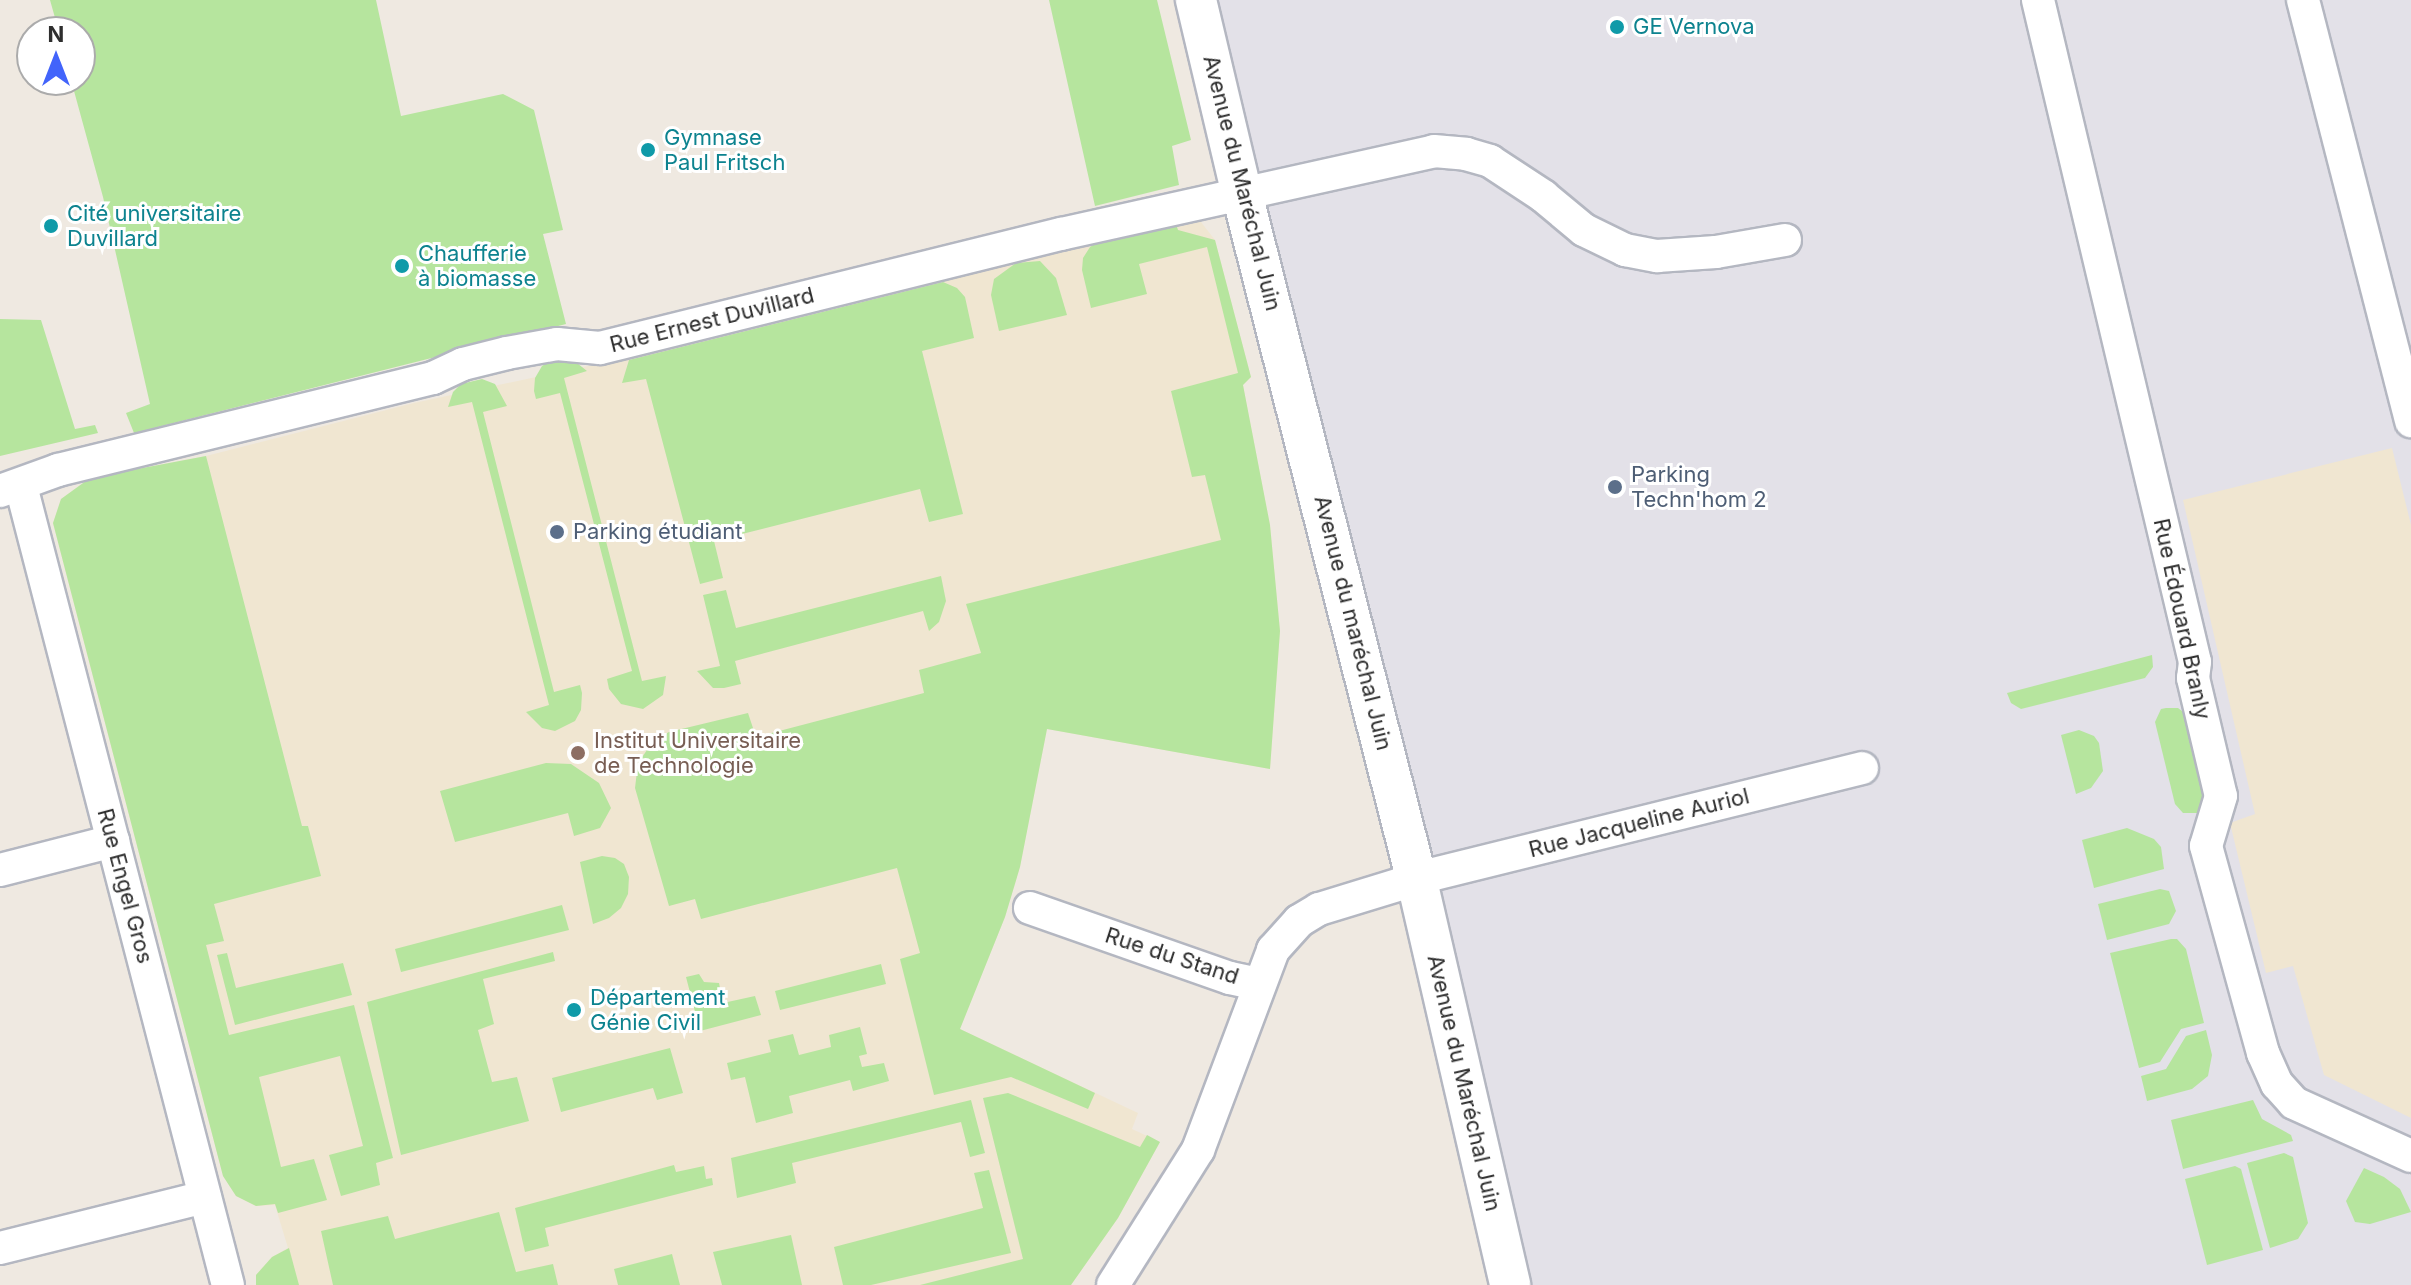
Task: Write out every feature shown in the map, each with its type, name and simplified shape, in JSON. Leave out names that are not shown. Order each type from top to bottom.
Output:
[{"type":"street","name":"Avenue du Maréchal Juin","points":[[1196,0],[1242,194],[1288,365]]},
{"type":"street","name":"Rue Édouard Branly","points":[[2038,0],[2195,662],[2193,678],[2221,796],[2206,846],[2263,1053],[2277,1084],[2294,1103],[2411,1156]]},
{"type":"street","points":[[2303,0],[2411,421]]},
{"type":"street","name":"Rue Ernest Duvillard","points":[[11,489],[58,470],[433,378],[478,360],[557,344],[600,348],[1061,234],[1434,151],[1466,154],[1490,161],[1543,196],[1584,230],[1625,250],[1657,256],[1716,252],[1785,240]]},
{"type":"street","name":"Avenue du maréchal Juin","points":[[1288,365],[1417,881]]},
{"type":"street","name":"Rue Engel Gros","points":[[11,489],[113,841],[228,1285]]},
{"type":"street","name":"Rue Jacqueline Auriol","points":[[1417,881],[1862,768]]},
{"type":"street","points":[[0,870],[113,841]]},
{"type":"street","name":"Avenue du Maréchal Juin","points":[[1417,881],[1510,1285]]},
{"type":"street","name":"Rue du Stand","points":[[1030,908],[1230,978],[1259,984],[1273,950],[1299,921],[1319,909],[1417,881]]},
{"type":"street","points":[[1113,1285],[1198,1150],[1259,984]]},
{"type":"street","points":[[0,1248],[205,1197]]},
{"type":"shaded area","points":[[1205,0],[2411,0],[2411,1285],[1515,1285]]},
{"type":"shaded area","name":"Institut Universitaire de Technologie","points":[[1190,208],[1215,240],[1251,377],[1243,385],[1270,525],[1280,631],[1270,769],[1047,729],[1020,867],[1005,917],[960,1029],[1138,1113],[1132,1129],[1160,1142],[1118,1218],[1071,1285],[256,1285],[256,1275],[272,1257],[288,1248],[275,1205],[256,1206],[236,1196],[223,1176],[53,523],[61,499],[90,478],[206,456],[414,403],[640,355]]},
{"type":"shaded area","points":[[2392,448],[2411,525],[2411,1118],[2324,1075],[2293,966],[2266,973],[2230,823],[2255,814],[2183,500]]},
{"type":"green space","points":[[50,0],[376,0],[401,116],[503,94],[534,110],[563,230],[543,234],[566,324],[134,433],[126,413],[150,404],[103,197],[75,96],[96,96],[96,16],[54,16]]},
{"type":"green space","points":[[1049,0],[1157,0],[1191,140],[1172,146],[1179,185],[1095,206]]},
{"type":"green space","points":[[1175,221],[1178,230],[1215,240],[1251,377],[1243,385],[1270,525],[1280,631],[1270,769],[1047,729],[1020,867],[1005,917],[960,1029],[1095,1093],[1088,1109],[1011,1077],[934,1095],[900,959],[920,953],[897,868],[701,919],[695,899],[669,906],[635,788],[638,763],[654,740],[669,732],[748,713],[756,737],[924,693],[919,670],[981,653],[966,604],[1221,540],[1205,475],[1192,477],[1171,391],[1238,373],[1207,247],[1139,264],[1147,294],[1091,308],[1082,270],[1083,258],[1090,247],[1103,239]]},
{"type":"green space","points":[[1040,261],[1056,278],[1067,315],[999,331],[991,295],[994,279],[1016,263]]},
{"type":"green space","points":[[943,282],[957,288],[965,297],[974,338],[922,351],[963,514],[929,522],[920,489],[714,541],[723,578],[700,584],[646,379],[622,383],[629,360]]},
{"type":"green space","points":[[0,319],[41,320],[75,429],[95,425],[98,433],[0,456]]},
{"type":"green space","points":[[572,359],[587,371],[564,378],[642,681],[666,676],[663,695],[643,709],[621,704],[609,689],[607,679],[632,671],[560,393],[536,399],[534,391],[535,378],[542,366],[552,360]]},
{"type":"green space","points":[[482,379],[495,384],[507,406],[483,412],[554,692],[580,685],[582,693],[581,710],[575,721],[555,731],[542,728],[526,712],[549,705],[472,402],[448,407],[453,392],[461,384]]},
{"type":"green space","points":[[206,456],[302,826],[308,826],[321,876],[214,904],[224,941],[206,945],[229,1035],[354,1005],[393,1158],[376,1163],[380,1185],[341,1196],[329,1155],[363,1146],[340,1056],[259,1077],[281,1167],[314,1159],[327,1200],[278,1213],[275,1204],[256,1206],[236,1196],[223,1176],[53,523],[61,499],[90,478]]},
{"type":"green space","points":[[941,576],[946,601],[939,622],[929,631],[923,611],[735,661],[741,684],[724,688],[713,688],[697,671],[720,666],[703,595],[726,590],[736,628]]},
{"type":"green space","points":[[2152,655],[2153,667],[2145,678],[2021,709],[2011,703],[2007,693]]},
{"type":"green space","points":[[2178,708],[2186,714],[2208,799],[2205,808],[2198,813],[2183,813],[2175,804],[2155,722],[2161,709]]},
{"type":"green space","points":[[2079,730],[2094,736],[2099,743],[2103,771],[2091,788],[2076,794],[2061,735]]},
{"type":"green space","points":[[546,763],[571,764],[599,783],[611,808],[600,828],[574,836],[568,813],[455,842],[440,791]]},
{"type":"green space","points":[[2127,828],[2154,839],[2161,847],[2164,869],[2094,888],[2082,840]]},
{"type":"green space","points":[[602,856],[615,858],[624,864],[629,877],[628,894],[621,908],[609,918],[593,924],[580,862]]},
{"type":"green space","points":[[2160,889],[2169,891],[2176,911],[2169,924],[2107,940],[2098,904]]},
{"type":"green space","points":[[562,905],[569,930],[401,972],[395,949]]},
{"type":"green space","points":[[2177,939],[2186,949],[2204,1023],[2181,1029],[2160,1062],[2139,1068],[2110,953]]},
{"type":"green space","points":[[553,952],[555,961],[483,979],[494,1024],[478,1030],[492,1082],[517,1077],[529,1121],[401,1155],[367,1002]]},
{"type":"green space","points":[[227,953],[236,988],[343,963],[352,995],[235,1025],[217,955]]},
{"type":"green space","points":[[881,964],[886,984],[780,1010],[775,991]]},
{"type":"green space","points":[[699,974],[704,982],[719,983],[723,1003],[755,996],[761,1015],[700,1031],[686,977]]},
{"type":"green space","points":[[860,1027],[867,1054],[859,1056],[862,1067],[884,1063],[889,1081],[853,1091],[850,1080],[789,1096],[793,1113],[756,1123],[745,1077],[731,1080],[727,1063],[771,1052],[768,1040],[793,1034],[799,1055],[831,1047],[829,1035]]},
{"type":"green space","points":[[2206,1030],[2212,1055],[2208,1076],[2192,1089],[2147,1101],[2141,1076],[2166,1069],[2186,1036]]},
{"type":"green space","points":[[670,1048],[683,1093],[657,1100],[653,1088],[561,1112],[552,1078]]},
{"type":"green space","points":[[1008,1093],[1140,1147],[1147,1135],[1160,1142],[1118,1218],[1071,1285],[920,1285],[1023,1259],[983,1098]]},
{"type":"green space","points":[[971,1100],[985,1153],[970,1157],[961,1122],[792,1163],[796,1183],[737,1198],[731,1158]]},
{"type":"green space","points":[[2253,1100],[2262,1119],[2291,1135],[2293,1141],[2183,1169],[2171,1120]]},
{"type":"green space","points":[[2284,1153],[2293,1157],[2308,1223],[2298,1239],[2270,1248],[2247,1163]]},
{"type":"green space","points":[[674,1165],[676,1172],[704,1166],[706,1179],[712,1178],[713,1185],[545,1228],[549,1246],[525,1252],[515,1208]]},
{"type":"green space","points":[[2235,1166],[2241,1169],[2263,1250],[2207,1265],[2185,1179]]},
{"type":"green space","points":[[2364,1168],[2400,1189],[2411,1212],[2370,1224],[2355,1222],[2346,1201]]},
{"type":"green space","points":[[989,1170],[1011,1253],[871,1285],[843,1285],[834,1247],[983,1208],[974,1173]]},
{"type":"green space","points":[[499,1212],[516,1272],[553,1264],[558,1285],[333,1285],[321,1231],[388,1216],[395,1239]]},
{"type":"green space","points":[[791,1235],[802,1285],[722,1285],[713,1252]]},
{"type":"green space","points":[[289,1248],[299,1285],[256,1285],[256,1275],[272,1257]]},
{"type":"green space","points":[[672,1254],[680,1285],[618,1285],[614,1269]]},
{"type":"place","name":"GE Vernova","points":[[1617,27]]},
{"type":"place","name":"Gymnase Paul Fritsch","points":[[648,150]]},
{"type":"place","name":"Cité universitaire Duvillard","points":[[51,226]]},
{"type":"place","name":"Chaufferie à biomasse","points":[[402,266]]},
{"type":"place","name":"Parking Techn'hom 2","points":[[1615,487]]},
{"type":"place","name":"Parking étudiant","points":[[557,532]]},
{"type":"place","name":"Institut Universitaire de Technologie","points":[[578,753]]},
{"type":"place","name":"Département Génie Civil","points":[[574,1010]]}]
